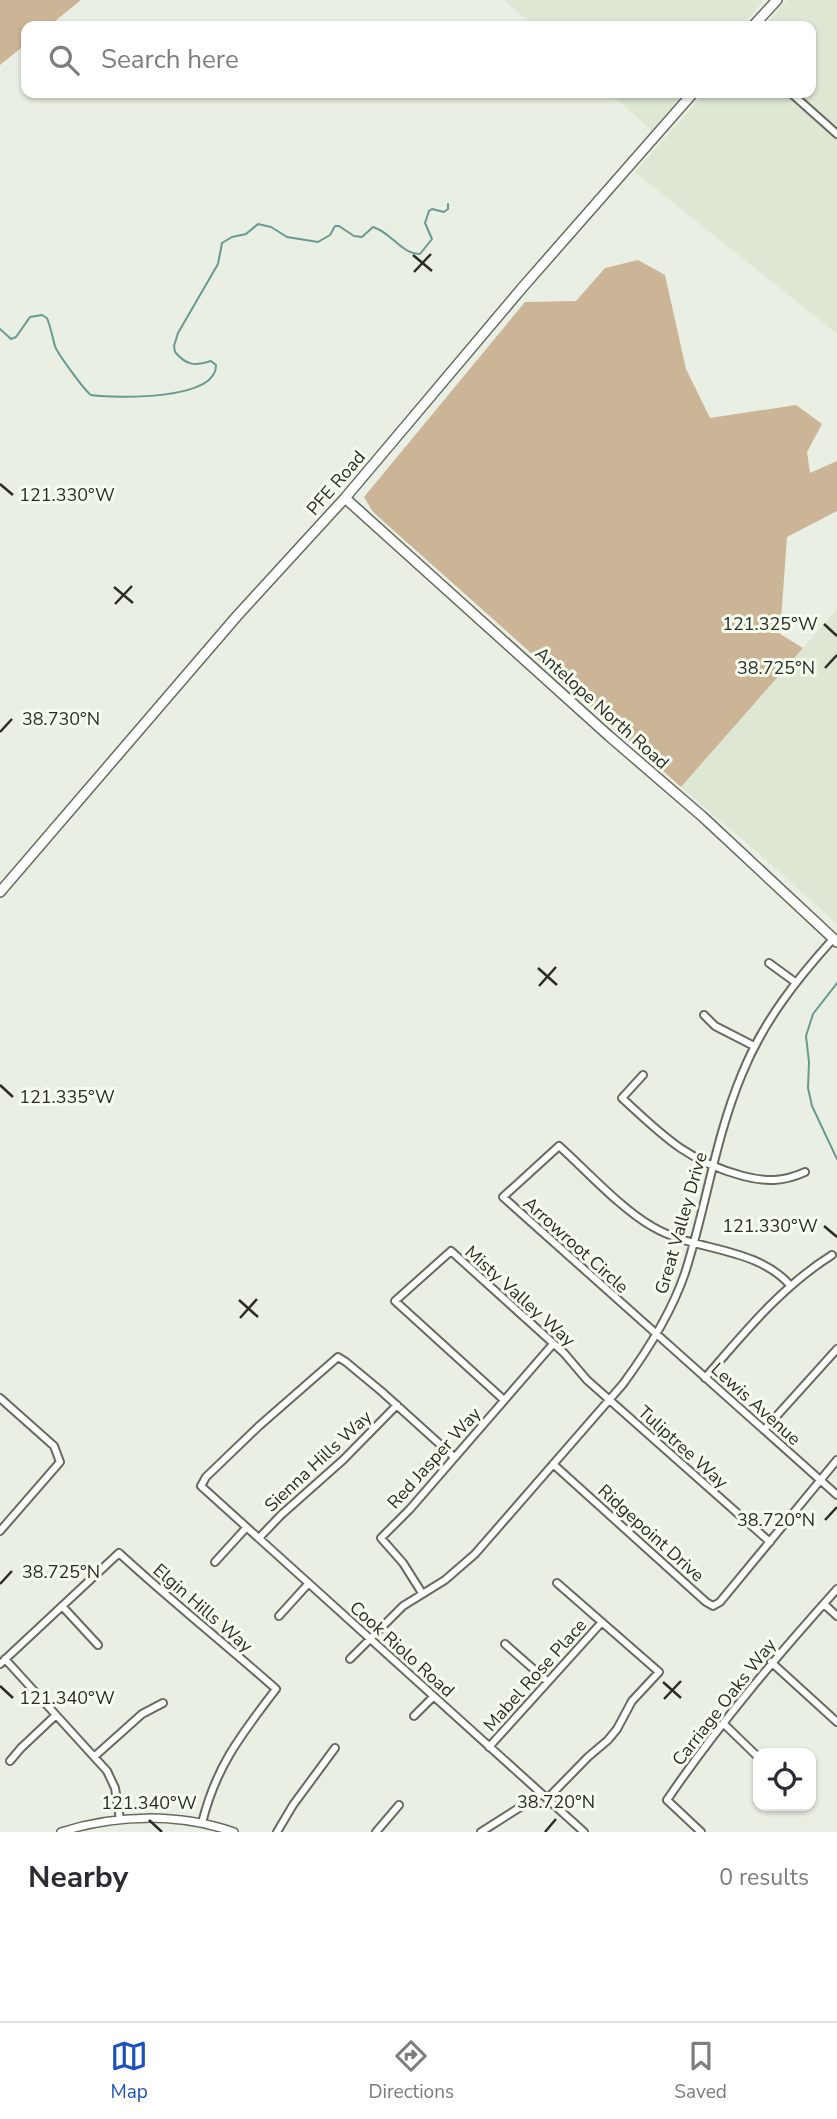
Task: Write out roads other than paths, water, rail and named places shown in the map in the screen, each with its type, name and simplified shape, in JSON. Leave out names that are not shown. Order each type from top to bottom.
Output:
[{"type":"main road","points":[[758,21],[777,0]]},
{"type":"main road","name":"PFE Road","points":[[0,892],[237,616],[345,498],[540,267],[690,98]]},
{"type":"main road","name":"Antelope North Road","points":[[345,498],[703,817],[835,941]]},
{"type":"street","points":[[797,98],[837,134]]},
{"type":"street","name":"Great Valley Drive","points":[[350,1659],[403,1606],[445,1580],[475,1554],[609,1400],[641,1359],[656,1335],[685,1272],[728,1111],[754,1046],[795,982],[835,941]]},
{"type":"street","points":[[769,962],[795,982]]},
{"type":"street","points":[[704,1015],[715,1026],[754,1046]]},
{"type":"street","points":[[643,1075],[622,1098],[675,1146],[713,1167],[771,1182],[806,1172]]},
{"type":"street","name":"Arrowroot Circle","points":[[656,1335],[503,1197],[559,1146],[644,1222],[693,1242]]},
{"type":"street","points":[[693,1242],[762,1263],[790,1285]]},
{"type":"street","name":"Misty Valley Way","points":[[504,1400],[395,1301],[451,1251],[553,1344],[609,1400]]},
{"type":"street","points":[[705,1378],[790,1285],[832,1255]]},
{"type":"street","name":"Lewis Avenue","points":[[656,1335],[837,1495]]},
{"type":"street","name":"Red Jasper Way","points":[[422,1593],[403,1563],[381,1538],[410,1509],[553,1344]]},
{"type":"street","points":[[764,1430],[837,1349]]},
{"type":"street","name":"Cook Riolo Road","points":[[397,1405],[338,1357],[259,1426],[206,1477],[201,1486],[584,1832]]},
{"type":"street","points":[[0,1398],[54,1446],[60,1462],[0,1531]]},
{"type":"street","name":"Tuliptree Way","points":[[609,1400],[770,1542]]},
{"type":"street","points":[[397,1405],[454,1457]]},
{"type":"street","name":"Sienna Hills Way","points":[[259,1538],[343,1460],[397,1405]]},
{"type":"street","name":"Ridgepoint Drive","points":[[553,1464],[712,1606],[720,1602],[837,1460]]},
{"type":"street","points":[[215,1562],[246,1528]]},
{"type":"street","name":"Elgin Hills Way","points":[[2,1662],[119,1553],[201,1627],[276,1689],[224,1761],[211,1790],[202,1823]]},
{"type":"street","points":[[481,1832],[544,1796],[608,1740],[632,1701],[659,1672],[557,1583]]},
{"type":"street","points":[[279,1616],[309,1584]]},
{"type":"street","name":"Carriage Oaks Way","points":[[701,1832],[667,1800],[695,1759],[771,1662],[837,1589]]},
{"type":"street","points":[[824,1604],[837,1616]]},
{"type":"street","points":[[62,1606],[98,1646]]},
{"type":"street","name":"Mabel Rose Place","points":[[489,1747],[602,1622]]},
{"type":"street","points":[[505,1644],[547,1681]]},
{"type":"street","points":[[2,1662],[95,1756],[111,1778],[120,1819]]},
{"type":"street","points":[[771,1662],[837,1723]]},
{"type":"street","points":[[414,1716],[433,1697]]},
{"type":"street","points":[[95,1756],[142,1714],[163,1703]]},
{"type":"street","points":[[10,1761],[20,1748],[56,1715]]},
{"type":"street","points":[[724,1724],[753,1752]]},
{"type":"street","points":[[277,1832],[293,1805],[335,1748]]},
{"type":"street","points":[[376,1832],[399,1805]]},
{"type":"street","points":[[61,1832],[120,1819],[159,1818],[202,1823],[234,1832]]},
{"type":"waterway","points":[[0,329],[11,339],[16,337],[30,317],[42,315],[47,318],[57,350],[91,395],[121,397],[183,391],[212,377],[216,365],[211,361],[200,364],[187,362],[175,352],[174,346],[178,333],[218,264],[222,243],[232,237],[246,234],[258,224],[271,227],[287,237],[318,242],[330,235],[335,226],[362,237],[373,227],[407,250],[420,254],[432,239],[425,223],[429,211],[432,209],[444,212],[448,209],[448,204]]},
{"type":"waterway","points":[[837,983],[813,1014],[806,1036],[808,1088],[812,1106],[837,1159]]}]
